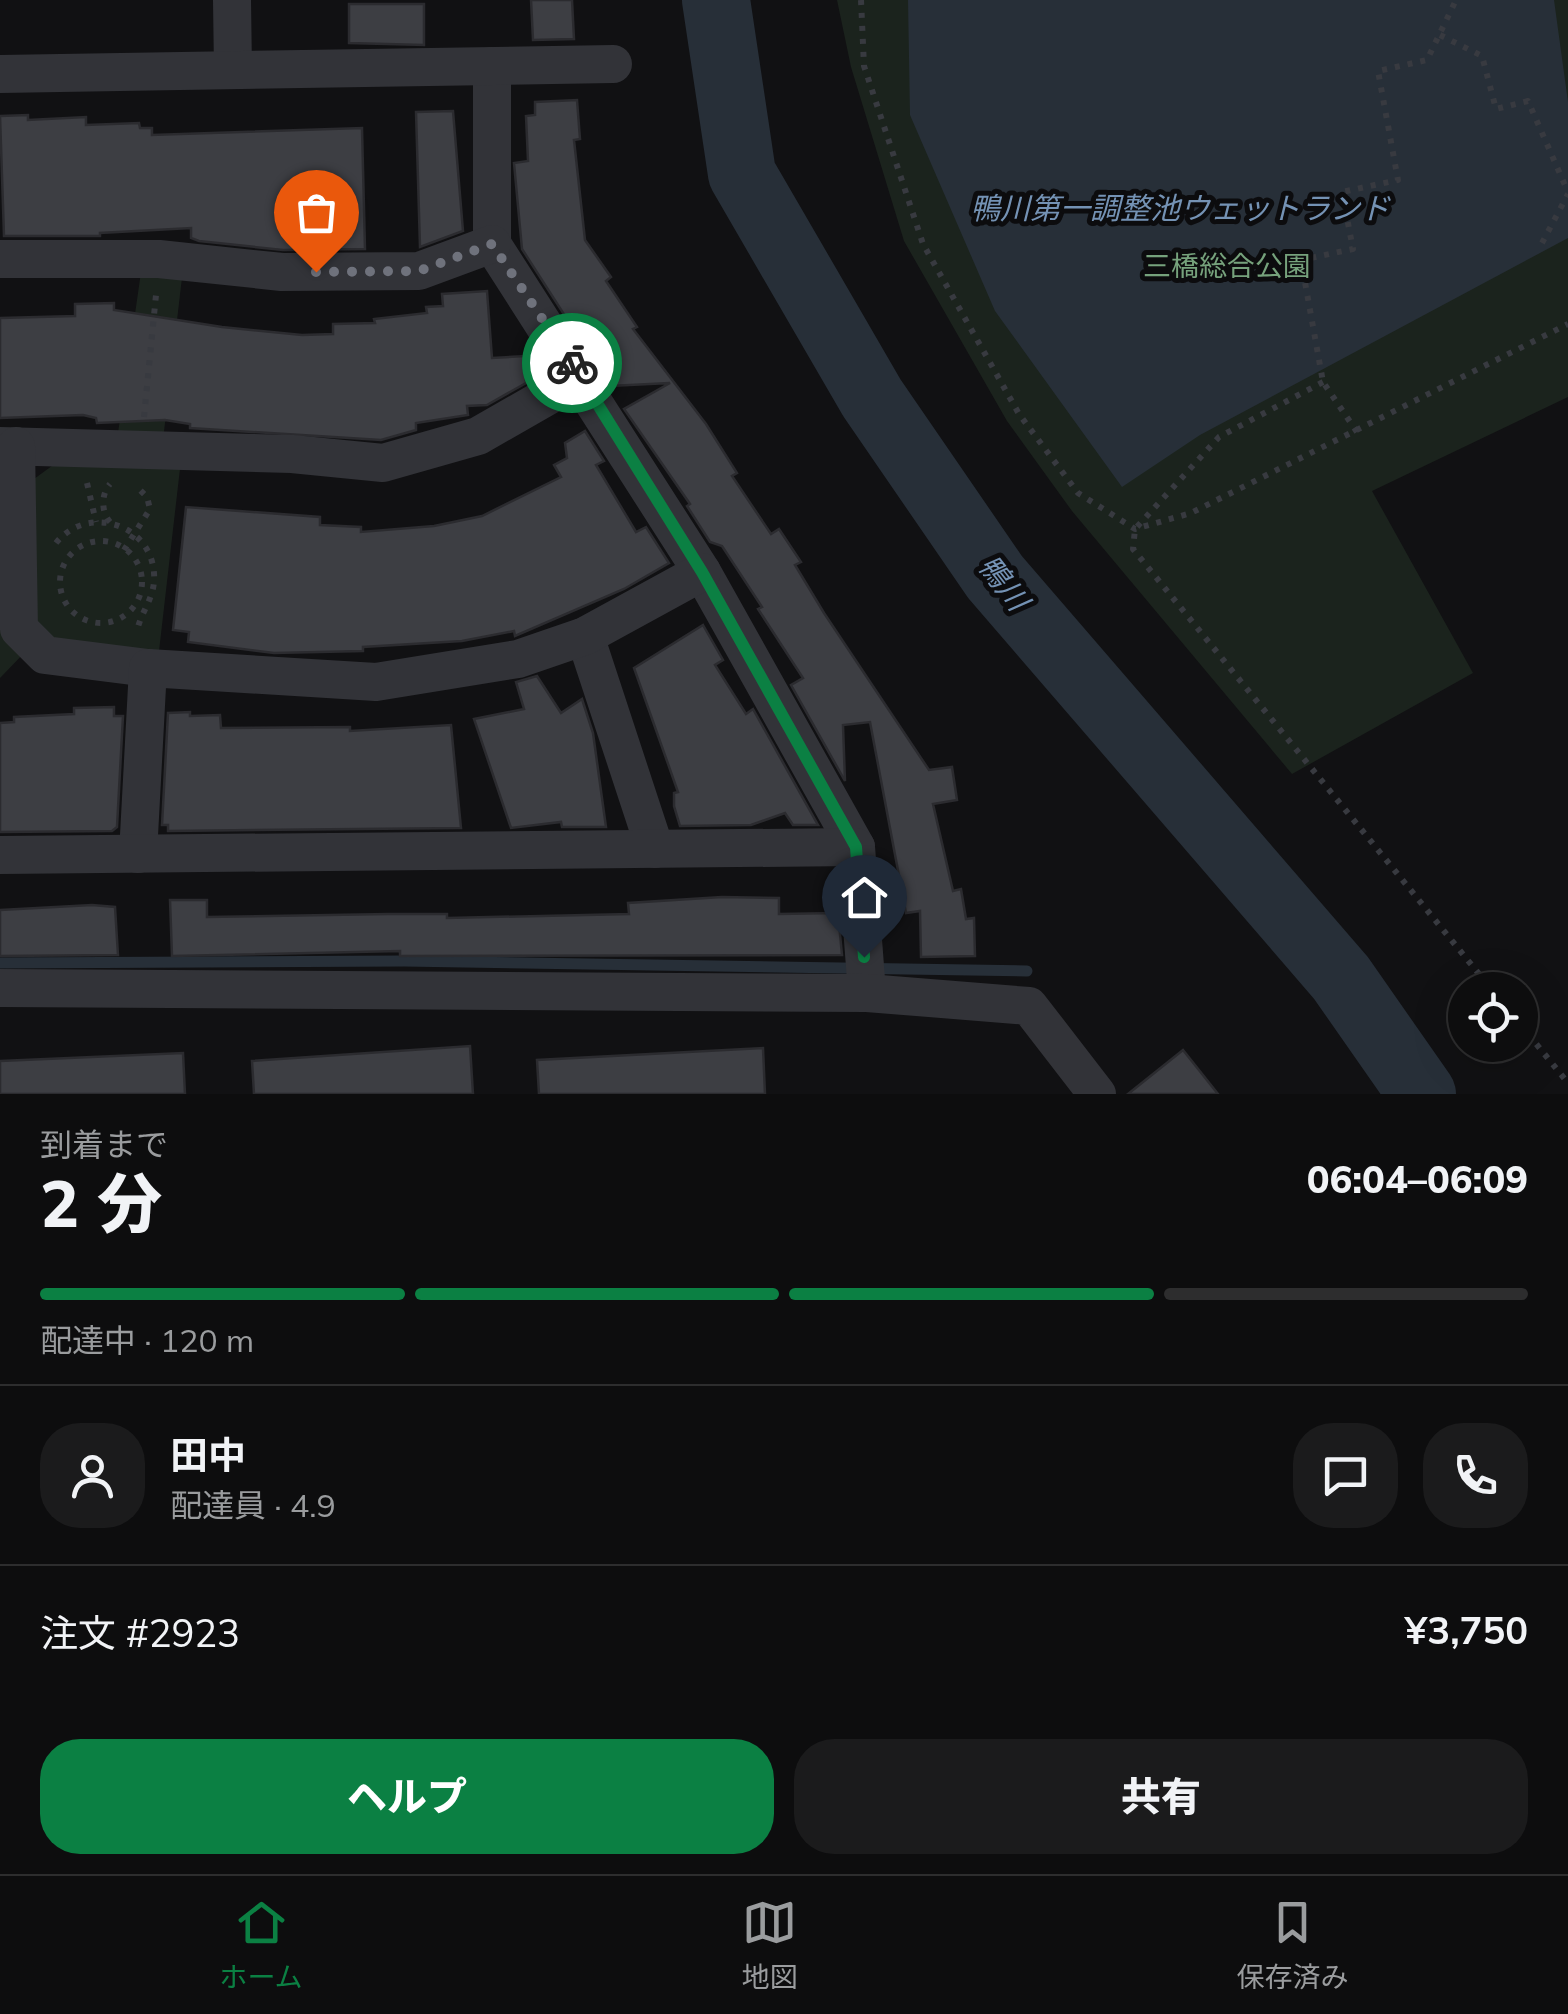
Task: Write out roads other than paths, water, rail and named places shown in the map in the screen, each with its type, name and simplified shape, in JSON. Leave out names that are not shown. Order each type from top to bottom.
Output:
[{"type":"street","points":[[232,0],[233,70]]},
{"type":"street","points":[[0,74],[613,64]]},
{"type":"street","points":[[492,66],[492,244],[581,377],[702,572],[856,847],[867,993]]},
{"type":"street","points":[[0,259],[159,259],[282,272],[419,271],[492,244]]},
{"type":"street","points":[[581,377],[478,436],[383,463],[292,454],[8,446],[19,629],[45,656],[148,668],[376,682],[518,659],[586,636],[702,572]]},
{"type":"street","points":[[586,636],[655,849]]},
{"type":"street","points":[[138,854],[148,668]]},
{"type":"street","points":[[0,855],[856,847]]},
{"type":"street","points":[[0,988],[867,993],[1029,1006],[1097,1094]]},
{"type":"water","name":"鴨川第一調整池ウェットランド","points":[[908,0],[1554,0],[1568,102],[1568,238],[1200,435],[1122,487],[995,311],[910,115]]},
{"type":"waterway","name":"鴨川","points":[[716,0],[742,174],[872,398],[995,577],[1341,978],[1422,1094]]},
{"type":"waterway","points":[[0,963],[404,961],[1027,971]]},
{"type":"park label","name":"三橋総合公園","points":[[1227,266]]}]
